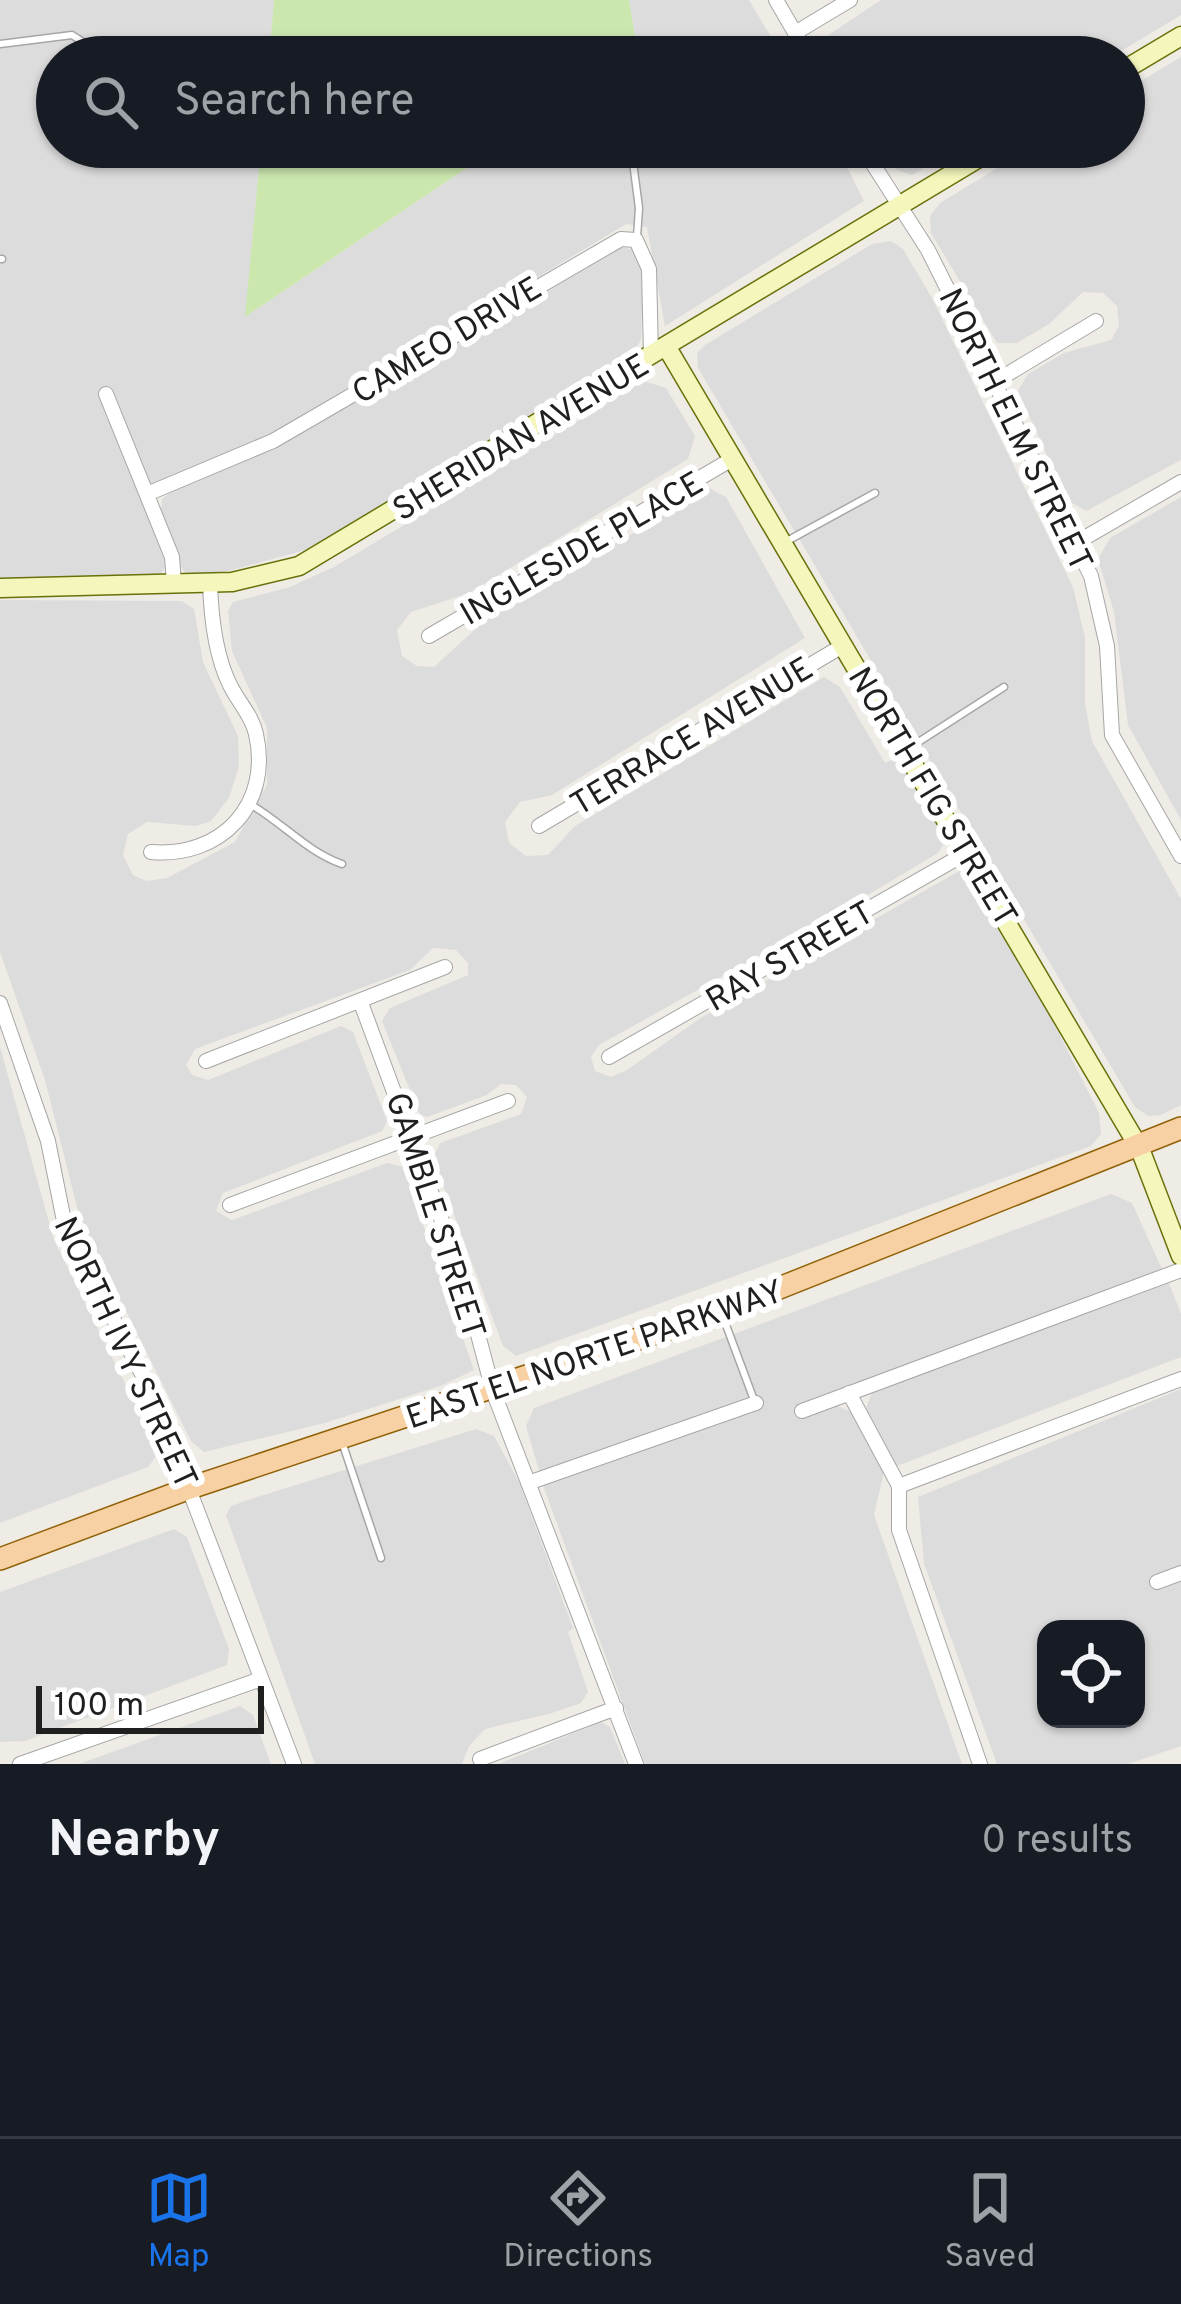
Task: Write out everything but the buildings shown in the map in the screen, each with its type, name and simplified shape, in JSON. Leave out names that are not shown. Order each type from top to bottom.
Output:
[{"type":"main road","name":"EAST EL NORTE PARKWAY","points":[[0,1559],[190,1488],[493,1391],[721,1311],[1181,1129]]},
{"type":"street","points":[[776,0],[797,36]]},
{"type":"street","points":[[795,33],[850,0]]},
{"type":"street","points":[[1145,57],[1181,36]]},
{"type":"street","name":"NORTH ELM STREET","points":[[874,168],[928,250],[1091,576],[1107,646],[1112,735],[1181,856]]},
{"type":"street","name":"SHERIDAN AVENUE","points":[[0,588],[210,583],[266,577],[317,557],[962,168]]},
{"type":"street","points":[[636,240],[650,269],[659,351]]},
{"type":"street","name":"CAMEO DRIVE","points":[[147,494],[273,441],[608,242],[636,240]]},
{"type":"street","points":[[996,381],[1096,321]]},
{"type":"street","name":"NORTH FIG STREET","points":[[659,351],[734,458],[1140,1149],[1181,1256]]},
{"type":"street","points":[[106,394],[172,557],[174,584]]},
{"type":"street","name":"INGLESIDE PLACE","points":[[429,636],[734,458]]},
{"type":"street","points":[[1073,544],[1181,482]]},
{"type":"street","points":[[152,852],[177,854],[212,844],[232,830],[250,804],[260,772],[256,733],[229,683],[210,583]]},
{"type":"street","name":"TERRACE AVENUE","points":[[539,826],[844,645]]},
{"type":"street","name":"RAY STREET","points":[[609,1058],[968,852]]},
{"type":"street","points":[[206,1061],[445,967]]},
{"type":"street","name":"GAMBLE STREET","points":[[361,1003],[463,1277],[493,1391],[636,1764]]},
{"type":"street","name":"NORTH IVY STREET","points":[[0,1004],[47,1141],[65,1226],[153,1395],[294,1764]]},
{"type":"street","points":[[230,1205],[508,1101]]},
{"type":"street","points":[[802,1411],[1181,1270]]},
{"type":"street","points":[[899,1486],[1181,1379]]},
{"type":"street","points":[[849,1393],[899,1486],[899,1530],[980,1764]]},
{"type":"street","points":[[528,1483],[755,1403]]},
{"type":"street","points":[[1157,1582],[1181,1573]]},
{"type":"street","points":[[20,1764],[261,1679]]},
{"type":"street","points":[[480,1759],[616,1708]]},
{"type":"lane","points":[[0,44],[36,40]]},
{"type":"lane","points":[[634,168],[639,208],[636,240]]},
{"type":"lane","points":[[784,543],[875,493]]},
{"type":"lane","points":[[906,750],[1004,687]]},
{"type":"lane","points":[[250,804],[277,819],[316,854],[342,864]]},
{"type":"lane","points":[[721,1311],[755,1403]]},
{"type":"lane","points":[[341,1439],[381,1558]]},
{"type":"shaded area","points":[[0,0],[274,0],[271,36],[36,36],[36,168],[259,168],[246,316],[467,168],[848,168],[864,201],[665,326],[647,227],[626,224],[269,439],[154,486],[144,478],[113,405],[104,408],[167,555],[166,567],[160,575],[0,578]]},
{"type":"shaded area","points":[[629,0],[749,0],[770,36],[635,36]]},
{"type":"shaded area","points":[[881,0],[1181,0],[1181,15],[1145,37],[827,36]]},
{"type":"shaded area","points":[[1181,57],[1181,460],[1086,511],[1067,500],[1018,391],[1028,374],[1064,353],[1111,340],[1119,326],[1117,306],[1103,293],[1083,292],[1049,324],[1017,343],[997,343],[931,233],[930,216],[940,203],[998,168],[1145,168],[1145,78]]},
{"type":"shaded area","points":[[896,168],[924,168],[912,175]]},
{"type":"shaded area","points":[[891,241],[903,249],[932,298],[1073,587],[1085,638],[1085,704],[1092,741],[1181,899],[1181,1105],[1161,1115],[1148,1116],[1135,1107],[698,368],[697,353],[705,345],[872,244]]},
{"type":"shaded area","points":[[619,247],[636,250],[643,266],[641,339],[633,355],[309,549],[217,574],[187,574],[182,569],[161,511],[162,499],[186,481]]},
{"type":"shaded area","points":[[644,381],[666,388],[695,436],[688,459],[469,593],[411,612],[397,630],[402,656],[417,666],[434,667],[482,623],[709,488],[726,497],[805,638],[552,795],[520,802],[505,822],[509,843],[526,856],[548,855],[575,826],[824,677],[840,687],[885,763],[898,757],[946,840],[938,853],[861,899],[599,1045],[591,1057],[595,1071],[611,1077],[627,1070],[699,1019],[961,870],[1046,1008],[1099,1113],[1101,1134],[1091,1146],[516,1356],[503,1346],[433,1158],[440,1143],[521,1114],[527,1097],[516,1085],[501,1084],[487,1095],[427,1117],[420,1115],[382,1021],[390,1008],[468,975],[468,963],[456,950],[433,948],[410,970],[195,1049],[186,1065],[192,1075],[208,1080],[341,1026],[353,1032],[387,1121],[382,1131],[223,1193],[216,1211],[232,1220],[387,1163],[403,1167],[474,1370],[443,1385],[325,1423],[204,1452],[191,1441],[80,1219],[45,1080],[0,952],[0,600],[182,601],[194,609],[203,662],[238,736],[239,766],[229,798],[211,821],[196,826],[147,822],[128,834],[123,855],[133,875],[146,881],[167,878],[235,842],[267,785],[267,728],[232,651],[228,611],[233,602],[290,587],[334,567]]},
{"type":"shaded area","points":[[1181,497],[1181,820],[1128,725],[1114,612],[1098,559],[1110,538]]},
{"type":"shaded area","points":[[0,1047],[54,1240],[159,1452],[148,1467],[0,1523]]},
{"type":"shaded area","points":[[1111,1194],[1132,1203],[1162,1269],[799,1405],[803,1417],[836,1405],[853,1413],[884,1472],[874,1515],[962,1764],[645,1764],[544,1488],[526,1426],[534,1408]]},
{"type":"shaded area","points":[[1169,1283],[1181,1314],[1181,1357],[897,1466],[866,1408],[872,1392]]},
{"type":"shaded area","points":[[1181,1389],[1181,1746],[1128,1764],[997,1764],[924,1564],[918,1497]]},
{"type":"shaded area","points":[[476,1429],[494,1436],[519,1482],[573,1628],[568,1632],[588,1692],[581,1703],[485,1729],[469,1746],[462,1764],[315,1764],[226,1515],[231,1506],[251,1499]]},
{"type":"shaded area","points":[[174,1529],[187,1537],[229,1649],[227,1665],[25,1741],[0,1742],[0,1592]]},
{"type":"shaded area","points":[[240,1706],[253,1715],[271,1764],[79,1764]]},
{"type":"shaded area","points":[[601,1722],[610,1727],[625,1764],[498,1764]]},
{"type":"green space","points":[[274,0],[629,0],[635,36],[271,36]]},
{"type":"green space","points":[[259,168],[467,168],[245,317]]}]
